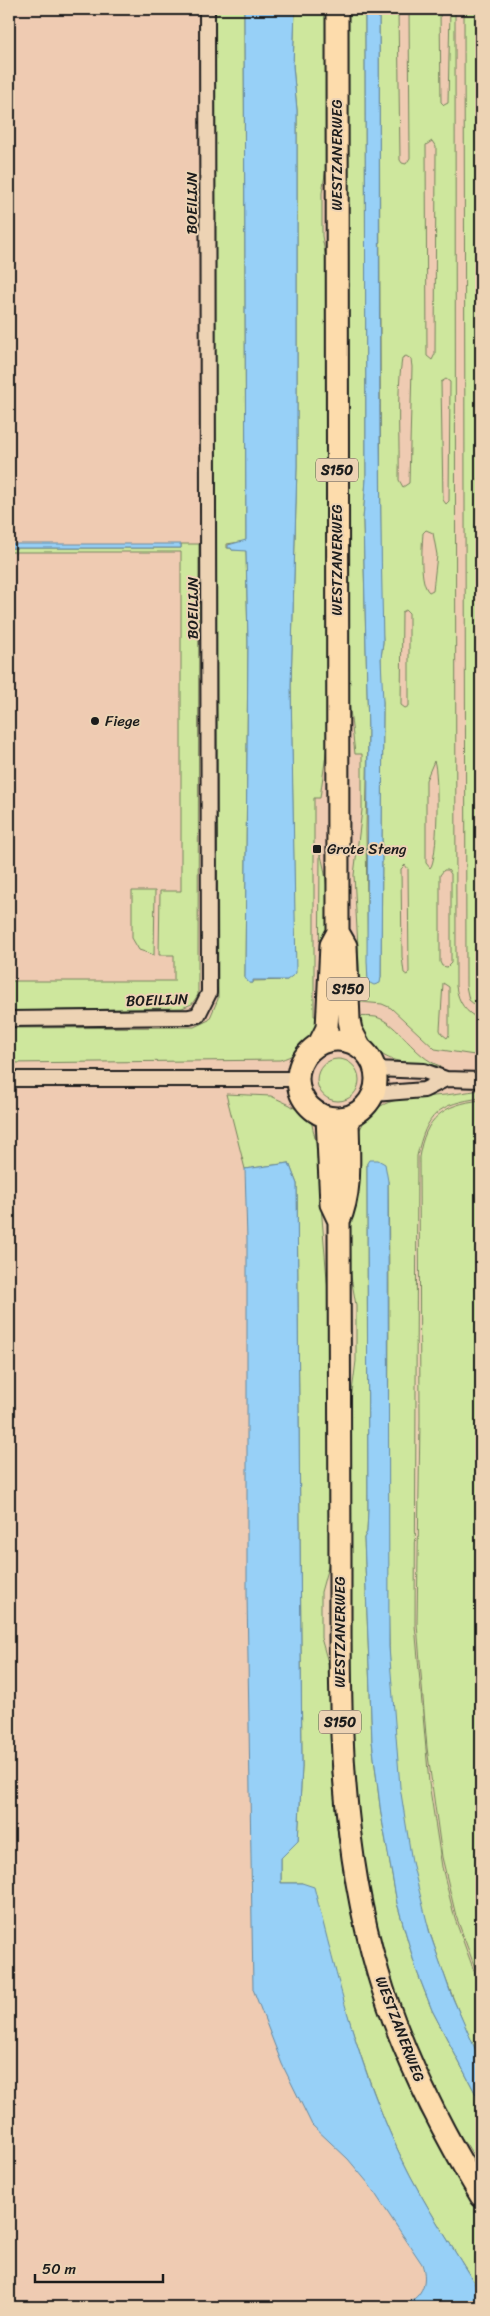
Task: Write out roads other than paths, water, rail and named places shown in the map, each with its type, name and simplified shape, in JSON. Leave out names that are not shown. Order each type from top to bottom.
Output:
[{"type":"main road","name":"WESTZANERWEG","points":[[319,1044],[327,1028],[331,945],[338,932],[336,9]]},
{"type":"main road","name":"WESTZANERWEG","points":[[338,932],[346,946],[349,1020],[351,1030],[360,1047]]},
{"type":"main road","points":[[319,1044],[336,1040],[351,1042],[360,1047]]},
{"type":"main road","name":"S150","points":[[298,1079],[304,1059],[319,1044]]},
{"type":"main road","name":"S150","points":[[360,1047],[367,1053],[376,1069]]},
{"type":"main road","points":[[298,1079],[306,1103],[317,1113],[337,1117],[364,1109],[374,1094],[376,1069]]},
{"type":"main road","name":"WESTZANERWEG","points":[[337,1117],[331,1204],[339,1221],[340,1714],[344,1794],[349,1839],[369,1940],[393,2017],[438,2120],[481,2196]]},
{"type":"street","name":"BOEILIJN","points":[[9,1019],[189,1018],[198,1015],[209,993],[207,9]]},
{"type":"street","points":[[376,1069],[424,1071],[446,1079],[481,1080]]},
{"type":"street","points":[[9,1079],[298,1079]]},
{"type":"street","points":[[374,1094],[424,1090],[446,1079]]},
{"type":"water","points":[[244,9],[295,9],[293,66],[297,110],[297,466],[291,686],[296,973],[287,980],[253,980],[253,983],[249,983],[245,978],[248,642],[246,551],[228,548],[228,545],[246,540]]},
{"type":"water","points":[[365,9],[379,9],[380,405],[383,642],[381,658],[383,702],[381,977],[380,983],[374,985],[368,982],[367,961],[368,732],[363,520],[366,479]]},
{"type":"water","points":[[9,544],[181,544],[181,548],[9,548]]},
{"type":"water","points":[[369,1160],[378,1160],[385,1164],[388,1181],[389,1647],[400,1787],[412,1862],[430,1934],[451,1994],[481,2062],[481,2104],[432,2010],[416,1969],[397,1903],[381,1814],[372,1741],[364,1538],[367,1532],[368,1510],[367,1163]]},
{"type":"water","points":[[289,1163],[297,1184],[302,1767],[298,1841],[281,1858],[281,1883],[302,1883],[314,1887],[361,2058],[386,2124],[419,2192],[481,2294],[481,2307],[9,2307],[9,2304],[402,2306],[409,2303],[419,2294],[424,2284],[422,2264],[368,2183],[348,2159],[312,2125],[282,2064],[253,1989],[247,1593],[247,1239],[245,1169]]},
{"type":"place","name":"Fiege","points":[[95,721]]},
{"type":"place","name":"Grote Steng","points":[[317,849]]}]
